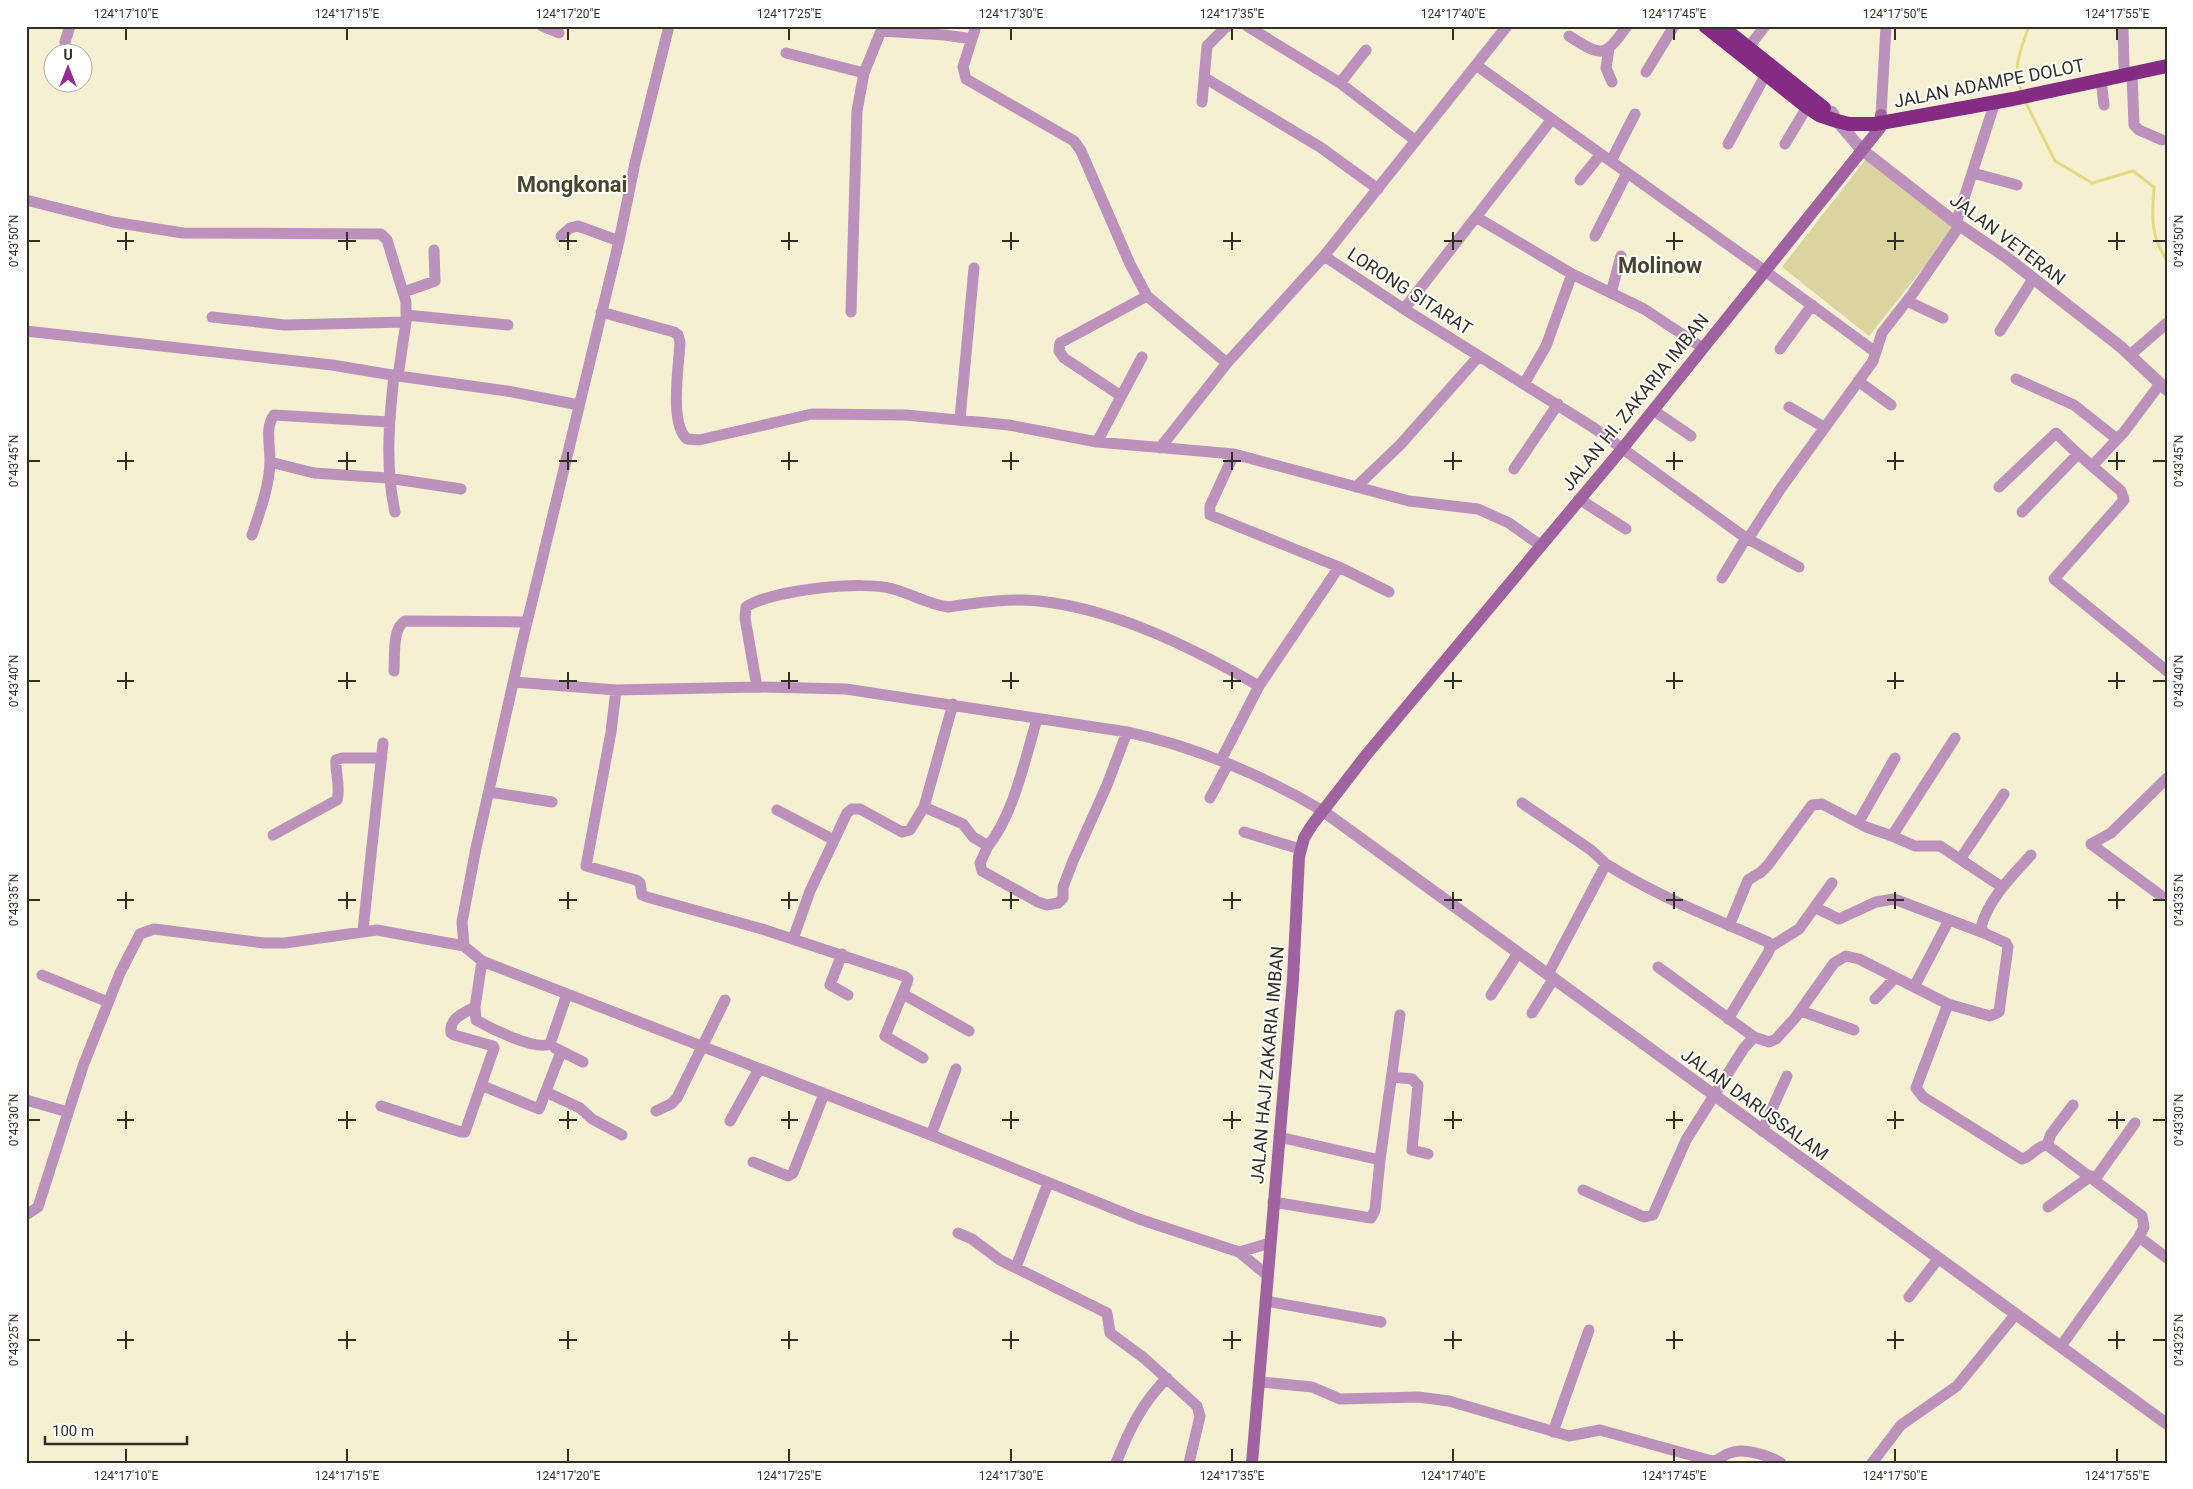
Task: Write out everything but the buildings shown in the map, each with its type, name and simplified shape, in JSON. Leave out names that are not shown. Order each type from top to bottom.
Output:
[{"type":"highway","points":[[1705,26],[1766,74],[1780,80],[1828,114]]},
{"type":"highway","points":[[1721,26],[1748,48],[1807,107],[1828,114]]},
{"type":"highway","name":"JALAN ADAMPE DOLOT","points":[[1881,119],[2012,94],[2101,80],[2167,58]]},
{"type":"highway","name":"JALAN ADAMPE DOLOT","points":[[2029,91],[2128,70],[2167,66]]},
{"type":"highway","name":"JALAN ADAMPE DOLOT","points":[[1828,114],[1881,119],[1995,102],[2012,94]]},
{"type":"main road","name":"JALAN HI. ZAKARIA IMBAN","points":[[1407,707],[1540,545],[1622,449],[1861,149],[1880,128],[1881,119]]},
{"type":"main road","name":"JALAN HAJI ZAKARIA IMBAN","points":[[1252,1463],[1292,979],[1300,849],[1308,832],[1323,811],[1407,707]]},
{"type":"street","points":[[65,42],[70,26]]},
{"type":"street","points":[[542,26],[559,33]]},
{"type":"street","points":[[464,946],[462,922],[522,642],[619,241],[634,163],[669,26]]},
{"type":"street","points":[[976,26],[962,67],[966,79],[1056,130],[1077,145],[1130,264],[1147,296],[1227,363]]},
{"type":"street","points":[[1202,102],[1207,46],[1227,26]]},
{"type":"street","points":[[1247,26],[1340,82],[1416,141]]},
{"type":"street","name":"LORONG SITARAT","points":[[1507,26],[1324,256],[1404,309],[1558,404],[1747,539],[1799,567]]},
{"type":"street","points":[[1612,82],[1608,77],[1606,68],[1609,49],[1627,26]]},
{"type":"street","points":[[1646,72],[1674,26]]},
{"type":"street","points":[[1748,48],[1764,26]]},
{"type":"street","points":[[1881,119],[1886,26]]},
{"type":"street","points":[[2123,26],[2134,125],[2139,130],[2162,140]]},
{"type":"street","points":[[851,312],[857,111],[864,73],[882,28],[972,39]]},
{"type":"street","points":[[1569,36],[1594,51],[1601,52],[1609,49]]},
{"type":"street","points":[[1340,82],[1366,50]]},
{"type":"street","points":[[786,53],[864,73]]},
{"type":"street","points":[[1476,65],[1766,270],[1874,351]]},
{"type":"street","points":[[1728,144],[1766,74]]},
{"type":"street","points":[[1205,78],[1320,147],[1378,188]]},
{"type":"street","points":[[2101,80],[2104,106]]},
{"type":"street","points":[[1722,578],[1824,427],[1873,361],[1874,351],[1882,333],[1907,301],[1958,224],[1995,102]]},
{"type":"street","points":[[1785,144],[1807,107]]},
{"type":"street","points":[[1611,162],[1634,114]]},
{"type":"street","name":"JALAN VETERAN","points":[[1828,114],[1861,149],[2130,355],[2163,387]]},
{"type":"street","points":[[1404,309],[1552,119]]},
{"type":"street","points":[[1580,180],[1601,154]]},
{"type":"street","points":[[1595,236],[1627,172]]},
{"type":"street","points":[[1973,173],[2016,185]]},
{"type":"street","points":[[26,200],[113,222],[183,234],[381,234],[388,240],[399,285],[404,292],[406,318],[389,422],[388,478],[395,512]]},
{"type":"street","points":[[1476,216],[1572,274],[1644,309],[1702,348]]},
{"type":"street","points":[[561,236],[570,228],[578,226],[619,241]]},
{"type":"street","points":[[404,292],[435,281],[434,250]]},
{"type":"street","points":[[1160,448],[1227,363],[1324,256]]},
{"type":"street","points":[[1611,293],[1621,256]]},
{"type":"street","points":[[960,419],[974,268]]},
{"type":"street","points":[[1524,384],[1546,346],[1572,274]]},
{"type":"street","points":[[2000,331],[2033,279]]},
{"type":"street","points":[[1121,396],[1064,358],[1059,351],[1060,344],[1147,296]]},
{"type":"street","points":[[1907,301],[1943,318]]},
{"type":"street","points":[[1780,350],[1812,305]]},
{"type":"street","points":[[601,312],[674,332],[678,335],[680,342],[677,411],[679,427],[687,438],[699,440],[812,414],[906,415],[960,419],[1035,429],[1097,442],[1234,454],[1409,501],[1464,507],[1491,513],[1540,545]]},
{"type":"street","points":[[212,317],[285,325],[406,318],[508,325]]},
{"type":"street","points":[[2130,355],[2167,323]]},
{"type":"street","points":[[26,332],[332,365],[507,391],[579,405]]},
{"type":"street","points":[[1356,487],[1400,444],[1479,356]]},
{"type":"street","points":[[1097,442],[1142,357]]},
{"type":"street","points":[[2016,379],[2074,405],[2118,439]]},
{"type":"street","points":[[1858,381],[1891,405]]},
{"type":"street","points":[[2092,466],[2163,387]]},
{"type":"street","points":[[1514,469],[1558,404]]},
{"type":"street","points":[[1789,407],[1824,427]]},
{"type":"street","points":[[1652,410],[1691,436]]},
{"type":"street","points":[[252,535],[266,488],[270,462],[269,428],[274,415],[389,422]]},
{"type":"street","points":[[1999,487],[2056,433],[2121,491],[2124,500],[2054,579],[2167,671]]},
{"type":"street","points":[[1234,454],[1210,506],[1210,515],[1339,567],[1389,592]]},
{"type":"street","points":[[2022,512],[2078,454]]},
{"type":"street","points":[[270,462],[314,473],[388,478],[461,489]]},
{"type":"street","points":[[1579,499],[1626,529]]},
{"type":"street","points":[[1210,798],[1224,762],[1259,686],[1339,567]]},
{"type":"street","points":[[757,687],[745,618],[746,607],[755,601],[811,590],[871,585],[892,588],[935,605],[948,607],[1039,601],[1094,613],[1138,626],[1179,643],[1259,686]]},
{"type":"street","points":[[394,671],[397,630],[400,624],[405,622],[527,622]]},
{"type":"street","points":[[515,677],[616,690],[757,687],[846,689],[1127,732],[1160,739],[1224,762],[1323,811]]},
{"type":"street","points":[[616,690],[611,732],[586,866],[636,880],[640,883],[642,895],[647,897],[735,920],[904,976],[908,979],[907,983],[885,1036],[923,1058]]},
{"type":"street","points":[[793,939],[810,891],[847,813],[852,809],[867,811],[902,832],[910,830],[924,807],[953,704]]},
{"type":"street","points":[[1037,719],[1011,801],[997,834],[988,846],[980,863],[982,872],[1038,902],[1047,904],[1061,901],[1073,860],[1127,732]]},
{"type":"street","points":[[1892,836],[1954,738]]},
{"type":"street","points":[[363,930],[383,743]]},
{"type":"street","points":[[273,835],[337,800],[339,784],[336,760],[342,758],[382,758]]},
{"type":"street","points":[[1858,823],[1895,758]]},
{"type":"street","points":[[2160,895],[2091,844],[2111,834],[2167,778]]},
{"type":"street","points":[[490,792],[552,802]]},
{"type":"street","points":[[1961,858],[2004,794]]},
{"type":"street","points":[[1522,803],[1628,878],[1729,926],[1768,942],[1770,947]]},
{"type":"street","points":[[1729,926],[1748,880],[1761,872],[1812,804],[1822,804],[1858,823],[1915,846],[1940,846],[1961,858],[2002,887]]},
{"type":"street","points":[[924,807],[963,824],[973,837],[988,846]]},
{"type":"street","points":[[777,810],[834,840]]},
{"type":"street","name":"JALAN DARUSSALAM","points":[[1323,811],[2167,1424]]},
{"type":"street","points":[[1244,832],[1300,849]]},
{"type":"street","points":[[1984,932],[1982,927],[1986,914],[2002,887],[2031,855]]},
{"type":"street","points":[[1532,1013],[1606,864]]},
{"type":"street","points":[[1728,1019],[1770,947],[1799,929],[1816,908],[1832,883]]},
{"type":"street","points":[[1658,967],[1754,1038],[1773,1041],[1801,1011],[1834,963],[1846,956],[1859,959],[1948,1004],[1990,1016],[1999,1012],[2008,947],[2006,943],[1984,932],[1894,899],[1876,902],[1839,919],[1816,908]]},
{"type":"street","points":[[1914,988],[1950,920]]},
{"type":"street","points":[[26,1215],[38,1207],[78,1080],[108,1002],[136,939],[147,930],[154,929],[264,943],[285,943],[363,930],[386,931],[464,946],[482,960],[567,994],[932,1135],[1174,1232],[1238,1252],[1268,1276]]},
{"type":"street","points":[[1491,995],[1518,953]]},
{"type":"street","points":[[842,954],[830,985],[848,995]]},
{"type":"street","points":[[482,960],[475,1007],[476,1020],[519,1040],[543,1046],[550,1044]]},
{"type":"street","points":[[42,975],[108,1002]]},
{"type":"street","points":[[1875,999],[1895,978]]},
{"type":"street","points":[[550,1044],[567,994]]},
{"type":"street","points":[[903,994],[969,1031]]},
{"type":"street","points":[[656,1111],[671,1104],[677,1098],[725,1000]]},
{"type":"street","points":[[1948,1004],[1916,1088],[1917,1092],[2022,1158],[2030,1156],[2038,1147],[2047,1145],[2142,1216],[2144,1227],[2139,1237],[2061,1346]]},
{"type":"street","points":[[381,1106],[465,1132],[494,1052],[493,1046],[454,1035],[451,1033],[450,1028],[456,1018],[475,1007]]},
{"type":"street","points":[[1801,1011],[1854,1030]]},
{"type":"street","points":[[1273,1202],[1371,1218],[1375,1210],[1400,1015]]},
{"type":"street","points":[[1583,1190],[1644,1217],[1653,1215],[1686,1140],[1744,1048],[1754,1038]]},
{"type":"street","points":[[550,1044],[561,1052],[583,1062]]},
{"type":"street","points":[[483,1086],[535,1109],[540,1107],[561,1052]]},
{"type":"street","points":[[730,1121],[759,1069]]},
{"type":"street","points":[[932,1135],[956,1069]]},
{"type":"street","points":[[1762,1131],[1788,1076]]},
{"type":"street","points":[[1392,1077],[1412,1079],[1418,1085],[1412,1150],[1428,1154]]},
{"type":"street","points":[[546,1092],[580,1108],[592,1119],[622,1135]]},
{"type":"street","points":[[753,1162],[788,1176],[793,1173],[824,1094]]},
{"type":"street","points":[[26,1100],[68,1112]]},
{"type":"street","points":[[2047,1145],[2051,1134],[2073,1105]]},
{"type":"street","points":[[2048,1207],[2093,1178],[2136,1123]]},
{"type":"street","points":[[1279,1137],[1380,1160]]},
{"type":"street","points":[[1016,1267],[1048,1183]]},
{"type":"street","points":[[958,1233],[972,1239],[1000,1260],[1103,1310],[1108,1316],[1110,1332],[1132,1347],[1189,1397],[1200,1411],[1189,1463]]},
{"type":"street","points":[[2139,1237],[2167,1258]]},
{"type":"street","points":[[1238,1252],[1270,1243]]},
{"type":"street","points":[[1909,1297],[1938,1259]]},
{"type":"street","points":[[1266,1301],[1381,1322]]},
{"type":"street","points":[[1872,1463],[1901,1425],[1944,1397],[1964,1379],[2015,1315]]},
{"type":"street","points":[[1553,1432],[1589,1330]]},
{"type":"street","points":[[1116,1463],[1137,1415],[1145,1402],[1167,1378]]},
{"type":"street","points":[[1260,1382],[1312,1387],[1340,1399],[1418,1397],[1449,1401],[1553,1432],[1574,1436],[1591,1430],[1600,1430],[1712,1461],[1735,1452],[1760,1455],[1781,1463]]},
{"type":"shaded area","points":[[1866,159],[1955,228],[1869,336],[1782,267]]},
{"type":"waterway","points":[[2022,93],[2017,67],[2029,26]]},
{"type":"waterway","points":[[2025,101],[2055,161],[2092,183],[2133,171],[2154,187],[2153,225],[2161,251],[2167,261]]},
{"type":"district","name":"Mongkonai","points":[[572,184]]},
{"type":"district","name":"Molinow","points":[[1660,265]]}]
